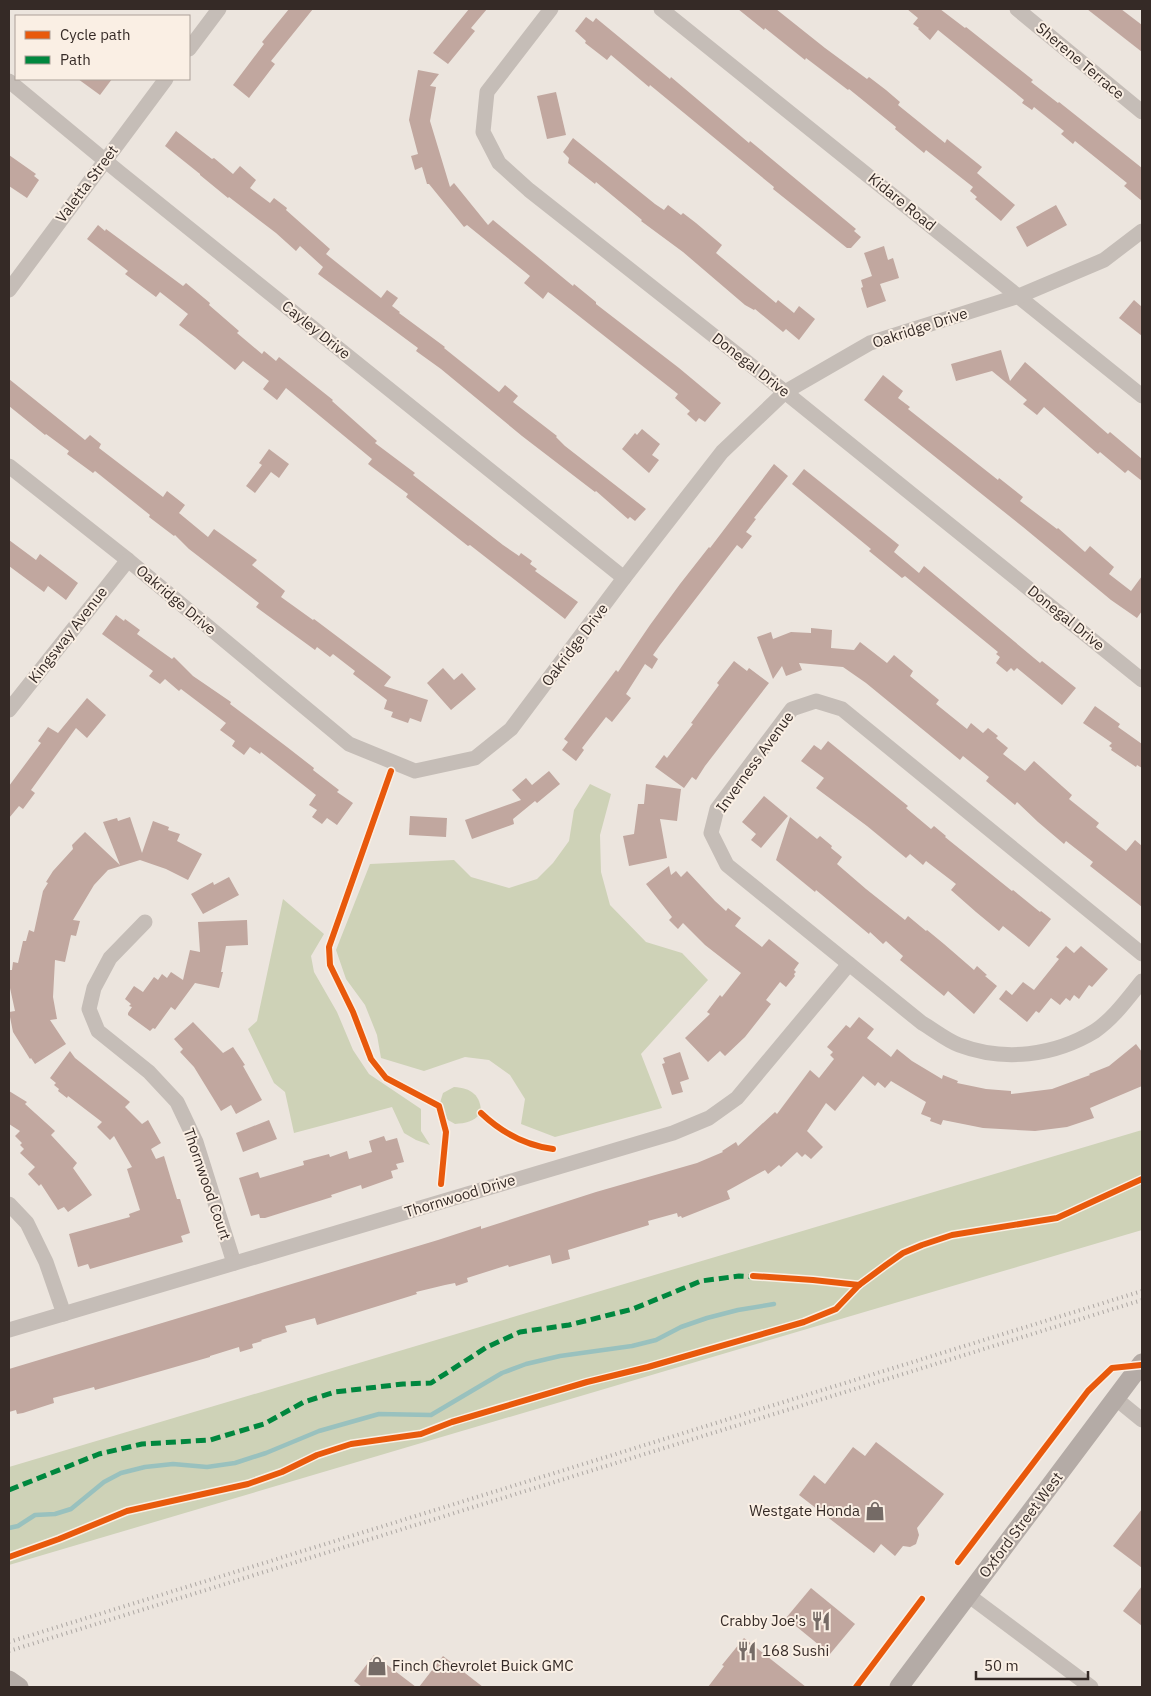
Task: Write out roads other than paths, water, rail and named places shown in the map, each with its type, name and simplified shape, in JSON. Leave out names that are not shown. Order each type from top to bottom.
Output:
[{"type":"main road","name":"Oxford Street West","points":[[899,1687],[1142,1363]]},
{"type":"main road","points":[[9,1680],[15,1687]]},
{"type":"main road","points":[[9,1680],[19,1687]]},
{"type":"street","points":[[190,48],[220,9]]},
{"type":"street","name":"Donegal Drive","points":[[551,9],[487,92],[483,132],[499,163],[529,190],[785,392],[1142,680]]},
{"type":"street","name":"Kidare Road","points":[[661,9],[1142,396]]},
{"type":"street","name":"Sherene Terrace","points":[[1017,9],[1142,112]]},
{"type":"street","name":"Valetta Street","points":[[9,290],[165,80]]},
{"type":"street","name":"Cayley Drive","points":[[9,81],[624,578]]},
{"type":"street","name":"Oakridge Drive","points":[[9,466],[128,560],[349,744],[415,772],[475,758],[511,729],[624,578],[722,452],[785,392],[870,343],[1019,296],[1104,260],[1142,231]]},
{"type":"street","name":"Kingsway Avenue","points":[[9,710],[128,560]]},
{"type":"street","name":"Inverness Avenue","points":[[1142,954],[842,709],[816,701],[792,709],[718,809],[711,833],[727,865],[922,1023],[958,1044],[991,1053],[1028,1055],[1061,1047],[1095,1030],[1116,1013],[1142,981]]},
{"type":"street","name":"Thornwood Court","points":[[145,922],[110,958],[94,988],[89,1009],[98,1031],[149,1072],[177,1102],[196,1142],[234,1263]]},
{"type":"street","name":"Thornwood Drive","points":[[9,1330],[673,1133],[709,1118],[737,1098],[849,964]]},
{"type":"street","points":[[9,1204],[27,1224],[46,1262],[64,1314]]},
{"type":"street","points":[[1115,1398],[1142,1420]]},
{"type":"street","points":[[968,1595],[1091,1687]]},
{"type":"waterway","points":[[9,1528],[18,1526],[35,1515],[55,1514],[71,1509],[104,1482],[121,1473],[145,1467],[173,1464],[207,1467],[235,1463],[266,1453],[319,1431],[379,1414],[431,1415],[502,1373],[526,1364],[560,1356],[632,1346],[656,1340],[681,1327],[707,1318],[774,1304]]},
{"type":"railway","points":[[9,1642],[1142,1291]]},
{"type":"railway","points":[[9,1651],[1142,1300]]},
{"type":"place","name":"Westgate Honda","points":[[875,1511]]},
{"type":"place","name":"Crabby Joe's","points":[[821,1621]]},
{"type":"place","name":"168 Sushi","points":[[747,1651]]},
{"type":"place","name":"Finch Chevrolet Buick GMC","points":[[377,1666]]}]
